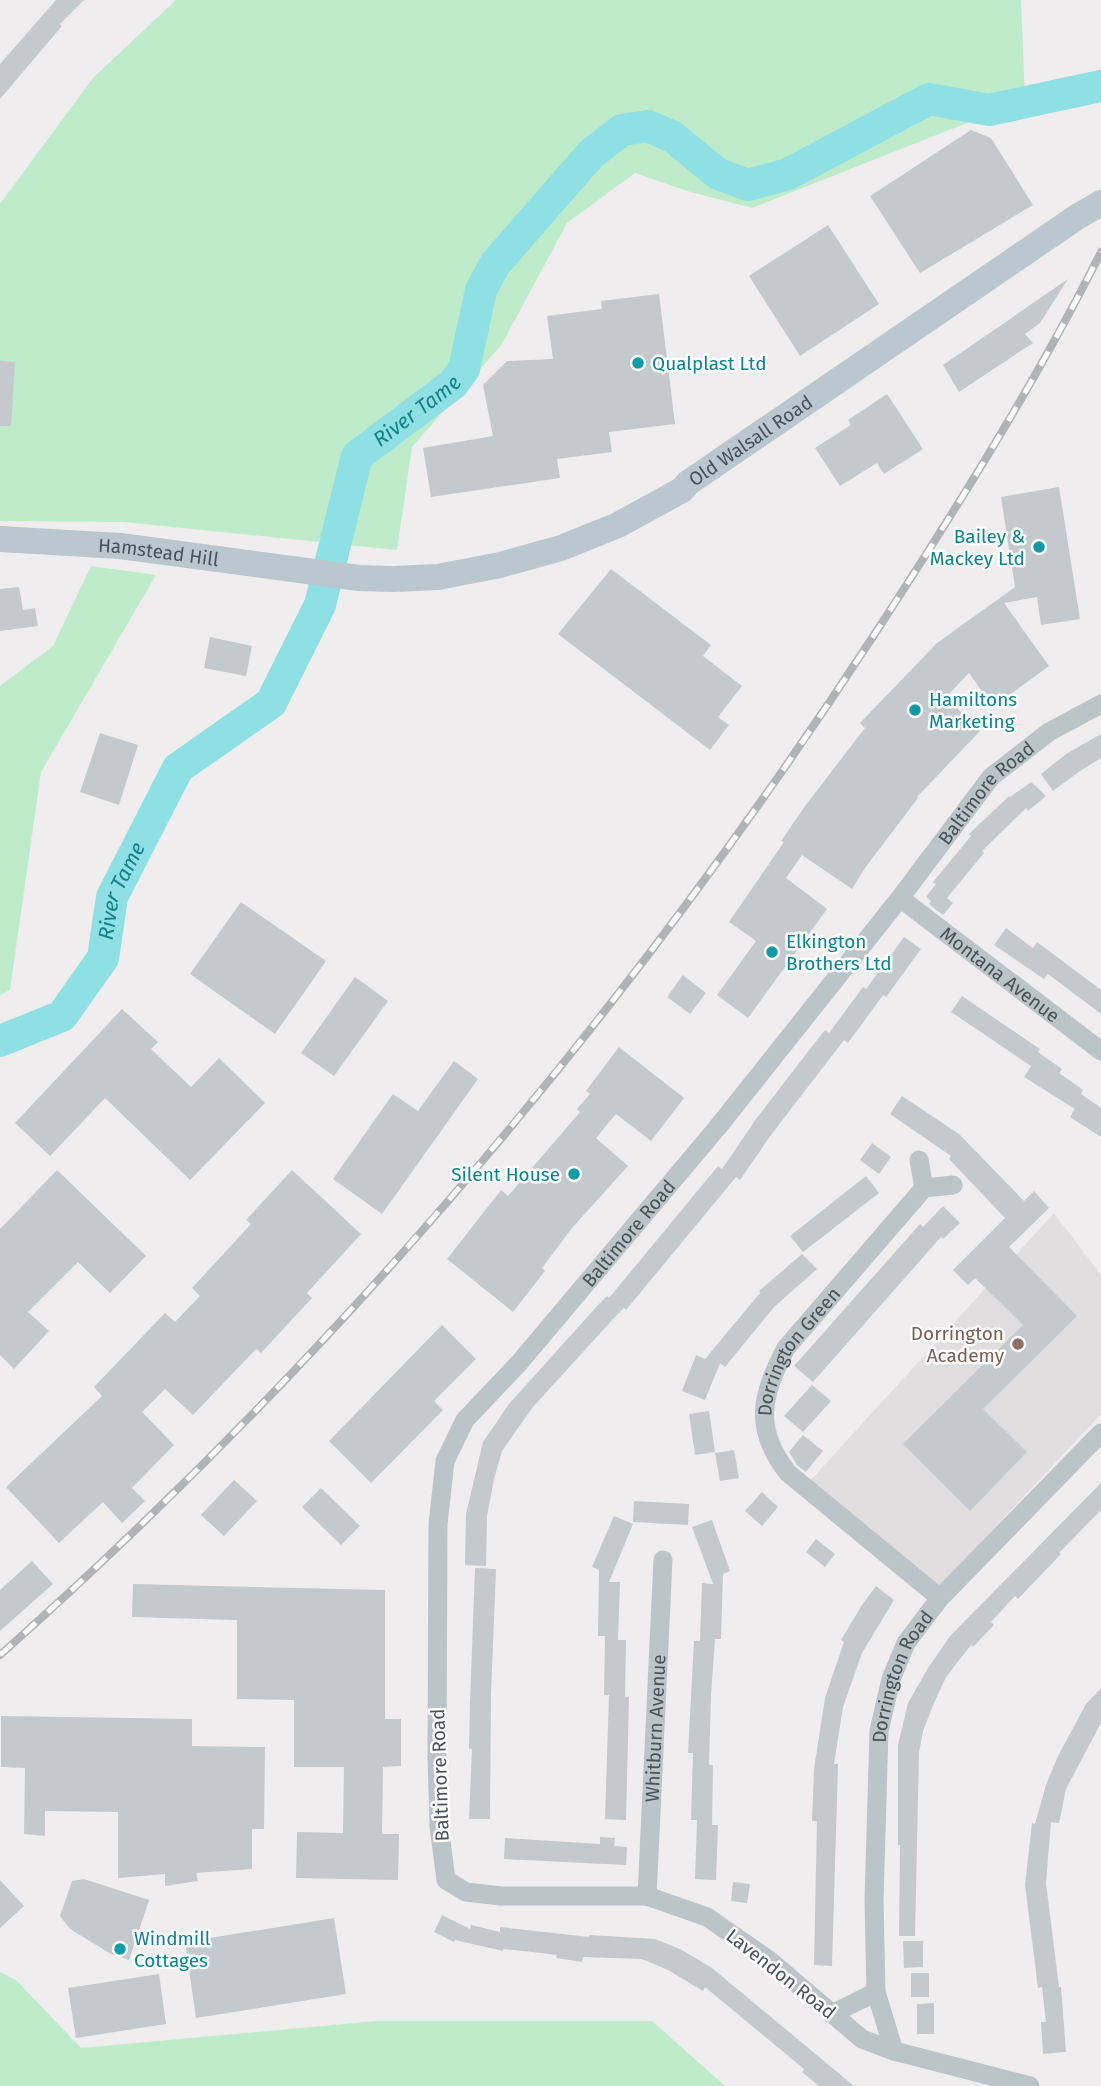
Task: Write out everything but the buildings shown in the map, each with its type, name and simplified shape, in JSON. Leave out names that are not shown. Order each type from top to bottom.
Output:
[{"type":"main road","name":"Old Walsall Road","points":[[315,573],[393,579],[466,572],[561,548],[618,525],[682,490],[688,483],[911,329],[1101,203]]},
{"type":"main road","name":"Hamstead Hill","points":[[0,539],[120,546],[266,564],[315,573]]},
{"type":"street","name":"Baltimore Road","points":[[446,1880],[439,1826],[437,1756],[438,1524],[445,1461],[465,1420],[519,1363],[717,1128],[900,898],[991,777],[1049,733],[1101,704]]},
{"type":"street","name":"Montana Avenue","points":[[900,898],[1101,1051]]},
{"type":"street","points":[[919,1160],[924,1188],[953,1185]]},
{"type":"street","name":"Dorrington Green","points":[[924,1188],[786,1348],[771,1378],[765,1406],[766,1432],[773,1454],[788,1473],[940,1598]]},
{"type":"street","name":"Dorrington Road","points":[[894,2051],[876,1992],[874,1900],[879,1731],[891,1679],[906,1643],[940,1598],[1101,1433]]},
{"type":"street","name":"Whitburn Avenue","points":[[647,1896],[663,1560]]},
{"type":"street","name":"Lavendon Road","points":[[446,1880],[466,1892],[501,1896],[647,1896],[707,1917],[769,1960],[862,2039],[894,2051],[1030,2086]]},
{"type":"street","points":[[832,2014],[876,1992]]},
{"type":"shaded area","name":"Dorrington Academy","points":[[1054,1213],[1101,1275],[1101,1414],[939,1587],[810,1481]]},
{"type":"green space","points":[[176,0],[1021,0],[1025,100],[752,208],[687,191],[635,173],[567,223],[502,344],[412,447],[397,550],[124,522],[0,521],[0,204],[93,78]]},
{"type":"green space","points":[[91,566],[156,575],[41,772],[10,990],[0,995],[0,686],[53,646]]},
{"type":"green space","points":[[0,1972],[16,1980],[81,2048],[377,2021],[652,2021],[725,2086],[0,2086]]},
{"type":"waterway","name":"River Tame","points":[[0,1041],[62,1016],[103,958],[112,897],[178,768],[271,703],[320,605],[357,456],[453,384],[464,369],[481,290],[495,264],[591,154],[622,130],[648,126],[673,137],[718,174],[748,185],[788,174],[929,99],[989,110],[1101,86]]},
{"type":"railway","points":[[0,1655],[124,1541],[244,1422],[360,1299],[472,1173],[580,1043],[683,909],[782,772],[876,632],[994,445],[1101,252]]},
{"type":"place","name":"Qualplast Ltd","points":[[638,363]]},
{"type":"place","name":"Bailey & Mackey Ltd","points":[[1039,547]]},
{"type":"place","name":"Hamiltons Marketing","points":[[915,710]]},
{"type":"place","name":"Elkington Brothers Ltd","points":[[772,952]]},
{"type":"place","name":"Silent House","points":[[574,1174]]},
{"type":"place","name":"Dorrington Academy","points":[[1018,1344]]},
{"type":"place","name":"Windmill Cottages","points":[[120,1949]]}]
